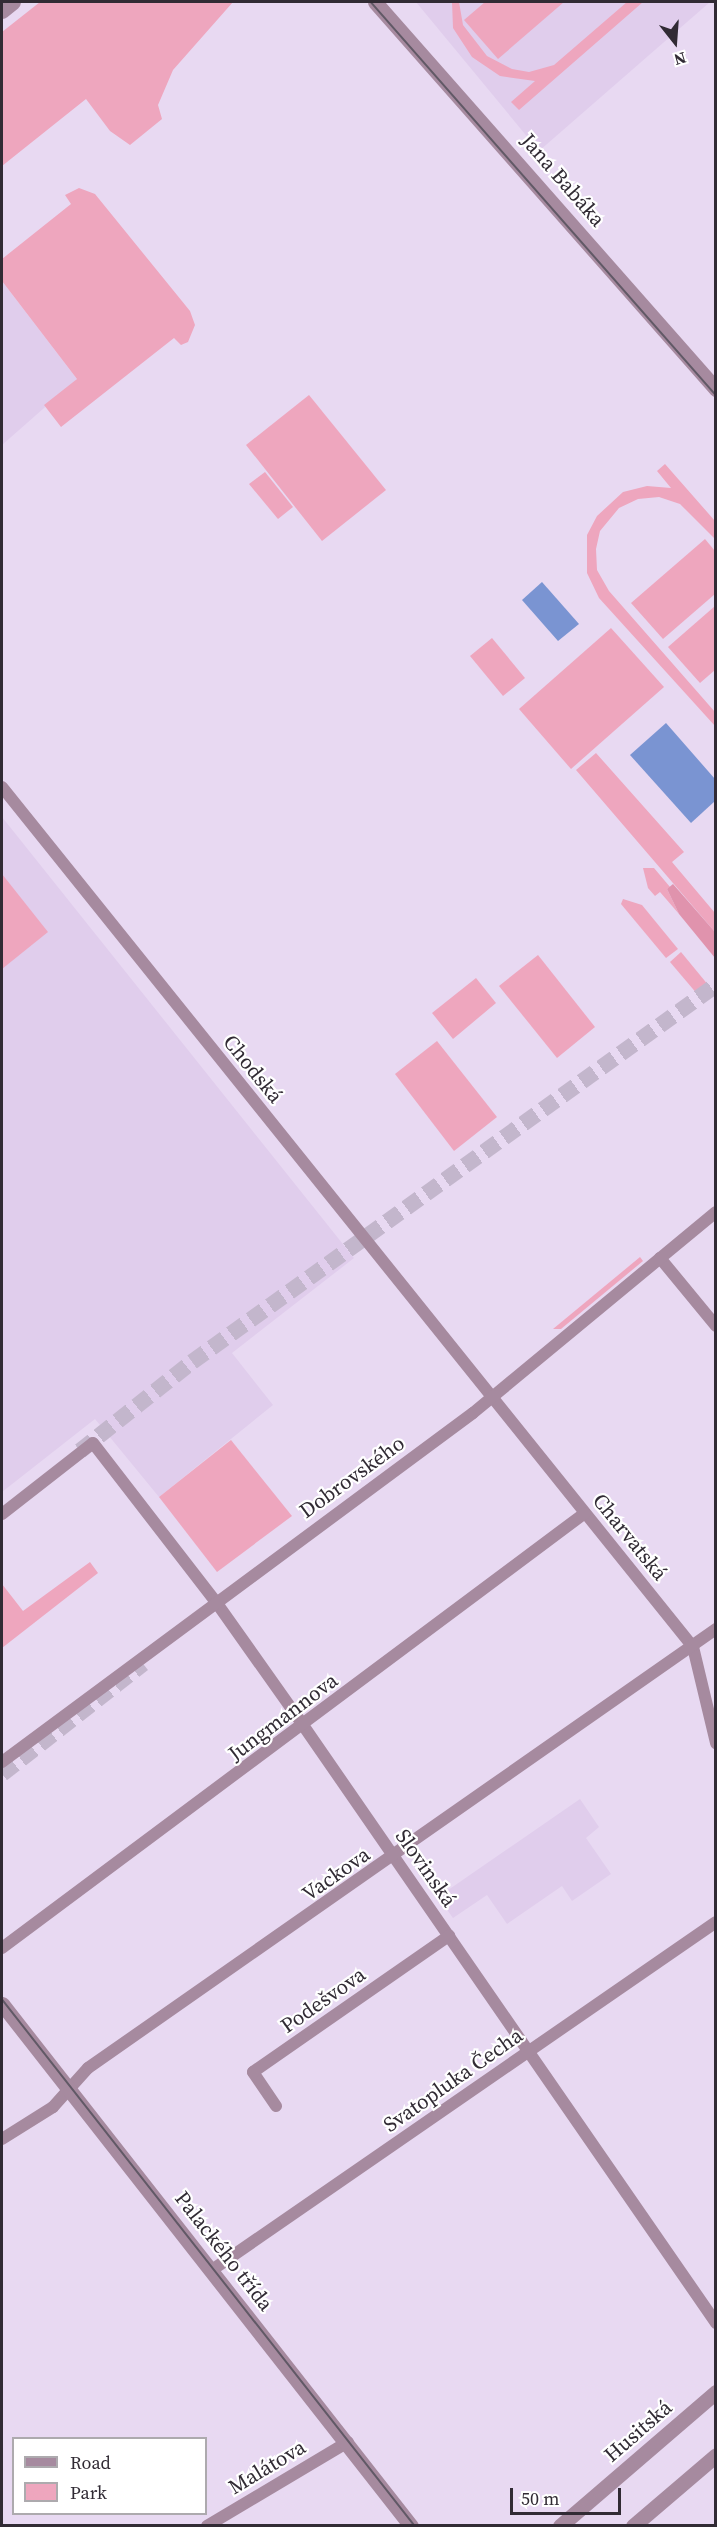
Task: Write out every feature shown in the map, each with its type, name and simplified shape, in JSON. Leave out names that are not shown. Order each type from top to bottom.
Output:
[{"type":"street","points":[[2,11],[14,2]]},
{"type":"street","name":"Jana Babáka","points":[[375,2],[716,389]]},
{"type":"street","name":"Chodská","points":[[2,787],[474,1376]]},
{"type":"street","name":"Dobrovského","points":[[2,1761],[491,1397],[716,1212]]},
{"type":"street","points":[[660,1258],[716,1326]]},
{"type":"street","name":"Charvatská","points":[[474,1376],[693,1647],[716,1743]]},
{"type":"street","name":"Slovinská","points":[[2,1514],[93,1443],[216,1602],[304,1726],[716,2323]]},
{"type":"street","name":"Jungmannova","points":[[2,1948],[304,1726],[585,1513]]},
{"type":"street","name":"Vackova","points":[[2,2139],[53,2107],[88,2068],[395,1857],[716,1629]]},
{"type":"street","name":"Svatopluka Čecha","points":[[212,2270],[716,1922]]},
{"type":"street","name":"Podešvova","points":[[276,2106],[253,2072],[449,1936]]},
{"type":"street","name":"Palackého třída","points":[[2,2004],[348,2442],[411,2526]]},
{"type":"street","name":"Husitská","points":[[560,2526],[716,2392]]},
{"type":"street","name":"Malátova","points":[[207,2526],[348,2442]]},
{"type":"street","points":[[633,2526],[716,2455]]},
{"type":"shaded area","points":[[416,2],[710,2],[539,151]]},
{"type":"shaded area","points":[[2,281],[77,379],[2,445]]},
{"type":"shaded area","points":[[2,817],[354,1258],[232,1353],[273,1405],[159,1497],[95,1419],[2,1492]]},
{"type":"shaded area","points":[[673,884],[715,932],[715,958],[679,914],[667,889]]},
{"type":"shaded area","points":[[580,1799],[599,1827],[586,1838],[611,1874],[572,1901],[562,1886],[507,1924],[487,1895],[453,1918],[438,1897]]},
{"type":"green space","points":[[40,2],[233,2],[173,70],[158,105],[162,119],[130,145],[110,131],[86,99],[2,166],[2,32]]},
{"type":"green space","points":[[452,2],[459,2],[463,25],[487,56],[512,69],[529,72],[554,65],[627,2],[643,2],[519,110],[511,102],[535,81],[500,76],[472,57],[453,28]]},
{"type":"green space","points":[[485,2],[564,2],[498,59],[464,20]]},
{"type":"green space","points":[[79,188],[95,194],[190,311],[195,325],[188,342],[181,345],[174,338],[61,427],[44,405],[77,379],[2,281],[2,259],[71,204],[65,195]]},
{"type":"green space","points":[[309,395],[386,490],[322,541],[246,445]]},
{"type":"green space","points":[[665,464],[715,521],[715,539],[680,504],[659,497],[638,499],[619,508],[600,531],[596,549],[597,570],[609,591],[715,712],[715,726],[599,598],[587,573],[587,535],[597,516],[623,492],[647,486],[671,488],[657,471]]},
{"type":"green space","points":[[265,472],[293,507],[278,519],[249,484]]},
{"type":"green space","points":[[705,539],[715,551],[715,594],[663,639],[631,603]]},
{"type":"green space","points":[[715,606],[715,670],[700,683],[668,647]]},
{"type":"green space","points":[[611,628],[664,687],[571,769],[519,709]]},
{"type":"green space","points":[[492,638],[525,678],[503,696],[470,656]]},
{"type":"green space","points":[[596,753],[684,852],[672,862],[715,913],[715,932],[576,770]]},
{"type":"green space","points":[[643,868],[654,868],[670,887],[667,889],[679,914],[660,892],[655,896],[648,888]]},
{"type":"green space","points":[[2,874],[48,932],[2,969]]},
{"type":"green space","points":[[623,899],[642,905],[678,949],[666,958],[621,904]]},
{"type":"green space","points":[[681,952],[709,986],[698,995],[670,962]]},
{"type":"green space","points":[[538,955],[595,1027],[557,1058],[499,986]]},
{"type":"green space","points":[[476,978],[496,1003],[453,1039],[432,1013]]},
{"type":"green space","points":[[437,1041],[497,1117],[454,1151],[395,1074]]},
{"type":"green space","points":[[640,1257],[643,1261],[561,1329],[553,1329]]},
{"type":"green space","points":[[231,1440],[292,1516],[217,1572],[159,1497]]},
{"type":"green space","points":[[90,1562],[98,1573],[2,1648],[2,1584],[23,1611]]},
{"type":"water","points":[[542,582],[579,624],[558,641],[522,600]]},
{"type":"water","points":[[666,723],[715,779],[715,801],[691,823],[630,755]]},
{"type":"tunnel","points":[[80,1451],[192,1362],[716,985]]},
{"type":"tunnel","points":[[2,1774],[143,1664]]},
{"type":"tram line","points":[[371,2],[716,395]]},
{"type":"tram line","points":[[2,1999],[415,2526]]}]
